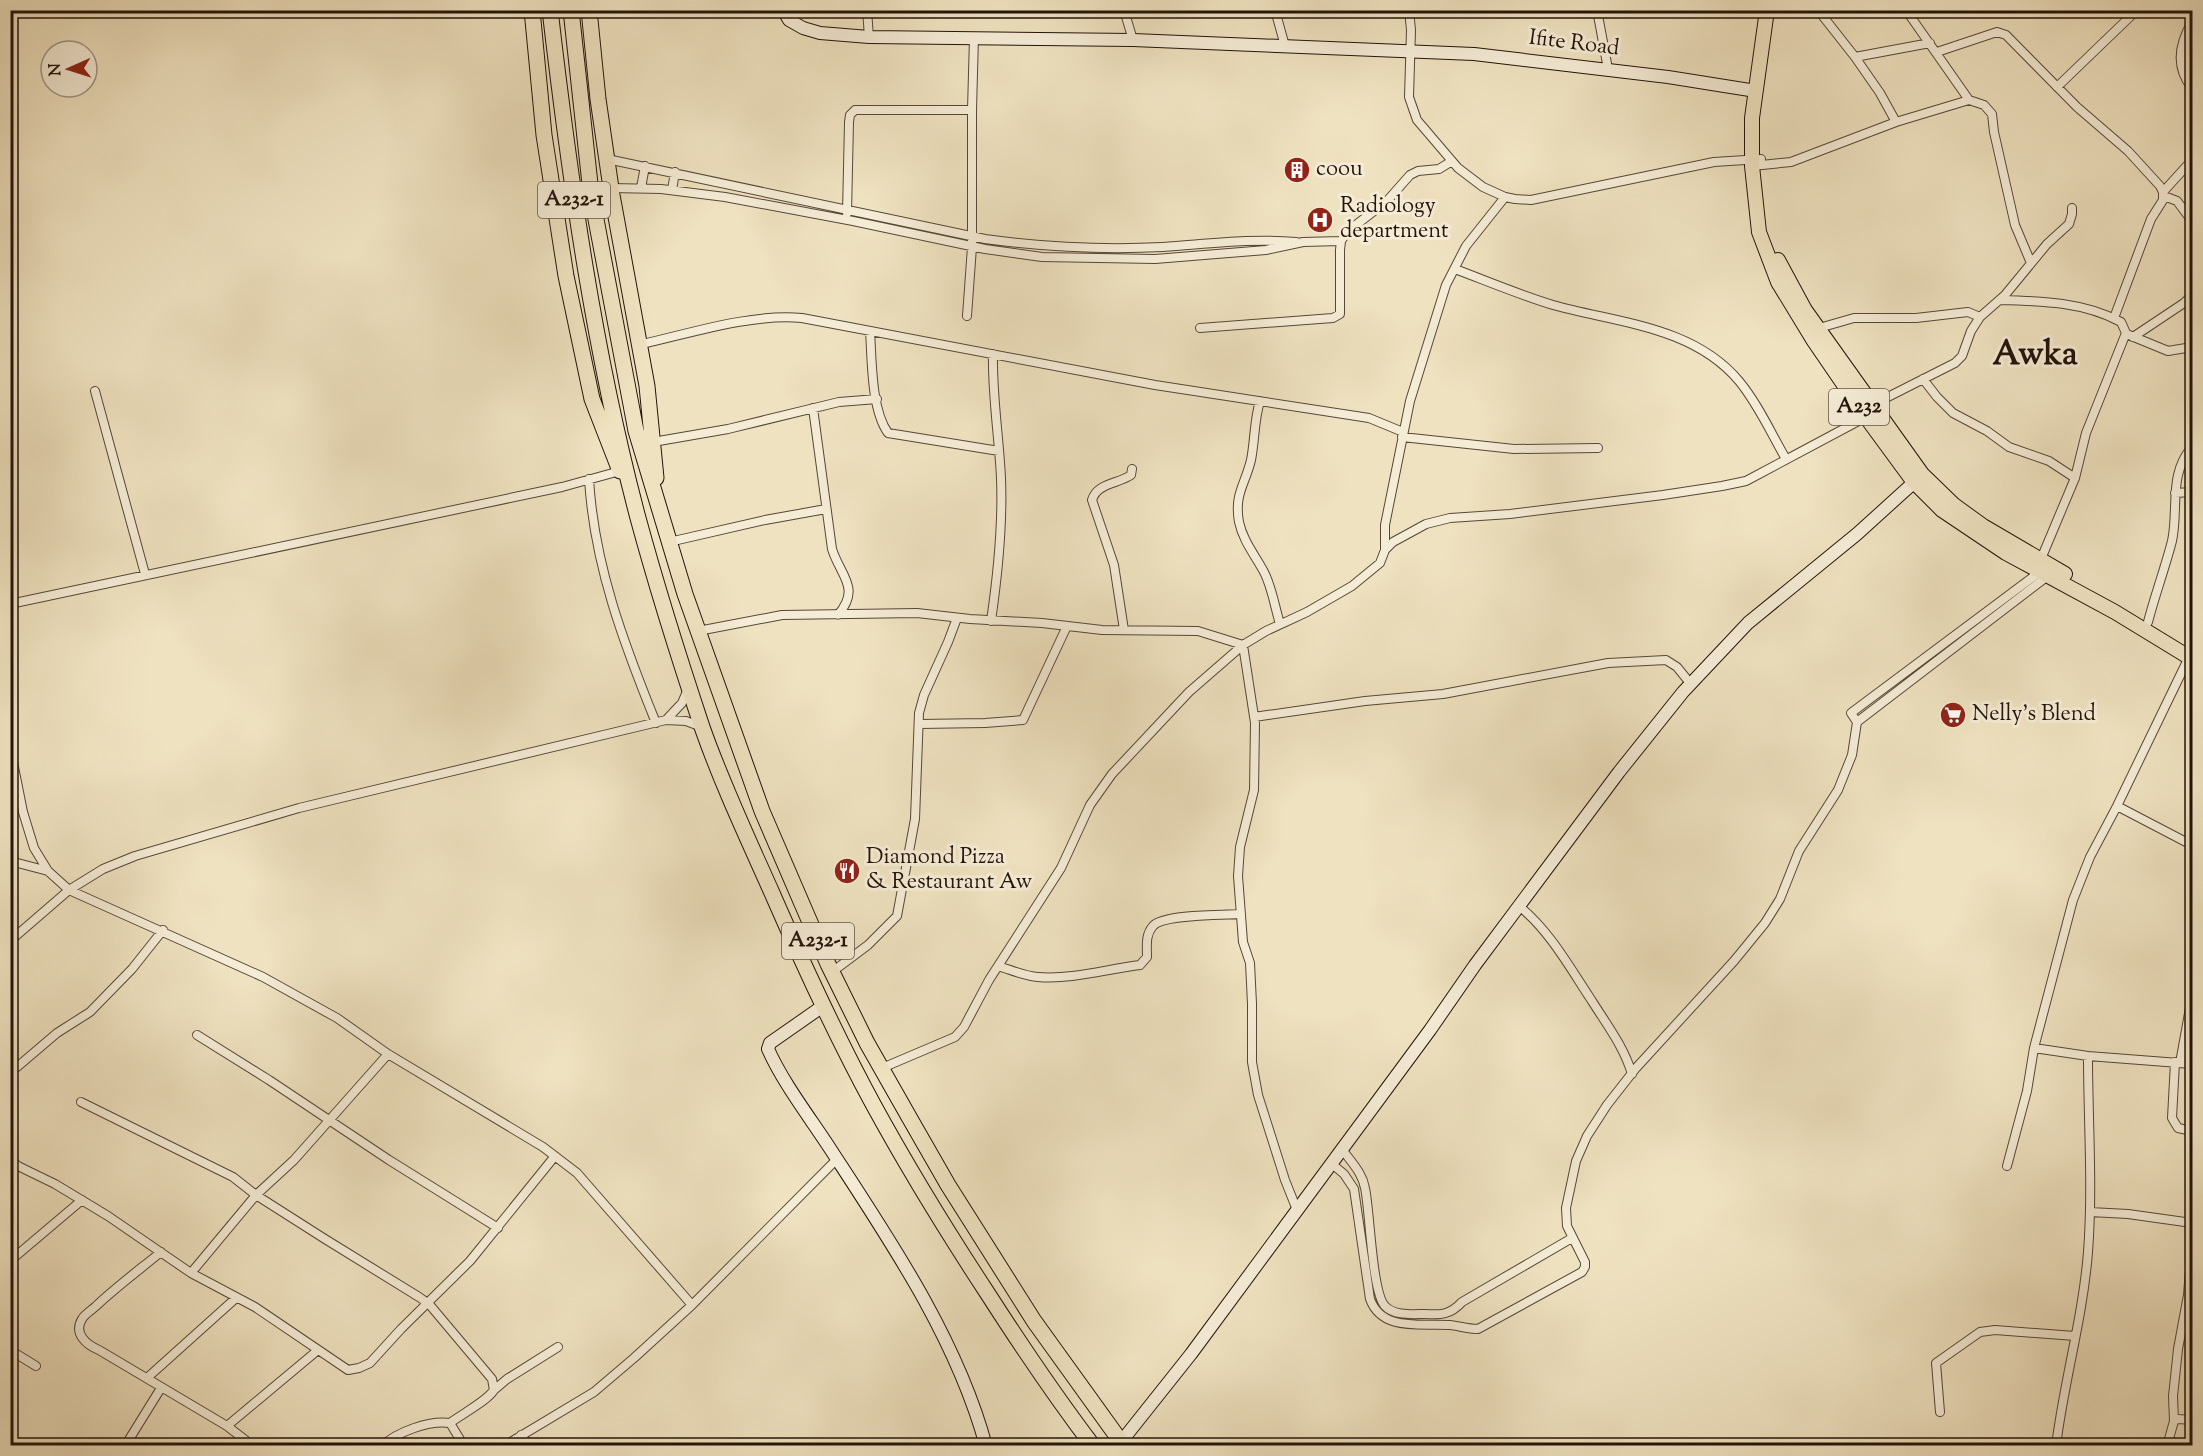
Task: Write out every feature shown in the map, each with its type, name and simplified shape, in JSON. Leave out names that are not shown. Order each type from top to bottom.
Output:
[{"type":"highway","points":[[532,10],[544,135],[566,276],[592,399],[637,513]]},
{"type":"highway","name":"A232-1","points":[[550,10],[584,266],[609,388],[637,513],[703,728],[744,830],[823,1006],[871,1101],[955,1243],[1017,1338],[1093,1446]]},
{"type":"highway","name":"A232-1","points":[[572,10],[591,193],[636,431],[698,631],[762,811],[832,972],[882,1068],[948,1185],[1011,1286],[1123,1444]]},
{"type":"highway","points":[[589,10],[598,99],[611,188],[647,386],[658,508]]},
{"type":"main road","name":"A232","points":[[1767,10],[1752,118],[1767,228],[1784,274],[1869,411]]},
{"type":"main road","name":"A232","points":[[1774,10],[1757,162],[1760,232],[1778,282],[1814,341],[1918,478],[2044,569],[2191,656]]},
{"type":"main road","name":"A232","points":[[2044,569],[2148,622],[2191,656]]},
{"type":"street","name":"Ifite Road","points":[[783,10],[789,20],[803,28],[820,33],[869,37],[1133,40],[1474,54],[1608,69],[1755,91]]},
{"type":"street","points":[[867,10],[869,37]]},
{"type":"street","points":[[1124,10],[1133,40]]},
{"type":"street","points":[[1275,10],[1285,46]]},
{"type":"street","points":[[1409,10],[1409,97],[1417,120],[1458,168],[1483,186],[1504,197],[1532,200],[1714,162],[1791,162],[1896,122],[1970,100]]},
{"type":"street","points":[[1597,10],[1608,69]]},
{"type":"street","points":[[1818,10],[1881,93],[1896,122]]},
{"type":"street","points":[[1906,10],[1970,100],[1984,105],[1992,114],[2015,225],[2031,263]]},
{"type":"street","points":[[2057,87],[2137,10]]},
{"type":"street","points":[[2193,22],[2183,37],[2181,66],[2186,80],[2193,88]]},
{"type":"street","points":[[1937,52],[1997,32],[2006,35],[2077,107],[2128,151],[2163,194],[2177,201],[2193,220]]},
{"type":"street","points":[[967,316],[972,247],[974,37]]},
{"type":"street","points":[[1855,57],[1929,43]]},
{"type":"street","points":[[847,220],[849,122],[850,115],[855,110],[972,111]]},
{"type":"street","points":[[607,159],[1014,243],[1114,248],[1262,240],[1341,241]]},
{"type":"street","points":[[2114,318],[2151,219],[2163,194],[2193,160]]},
{"type":"street","points":[[1200,328],[1333,318],[1340,314],[1341,241],[1348,231],[1388,201],[1410,175],[1418,171],[1439,169],[1452,161]]},
{"type":"street","points":[[641,188],[645,166]]},
{"type":"street","points":[[672,190],[675,172]]},
{"type":"street","points":[[611,188],[672,190],[725,196],[972,247],[1042,257],[1155,259],[1266,250],[1303,242]]},
{"type":"street","points":[[1385,550],[1385,525],[1410,401],[1446,285],[1466,246],[1504,197]]},
{"type":"street","points":[[882,1068],[955,1037],[964,1027],[998,966],[1060,868],[1090,806],[1112,774],[1189,692],[1243,645],[1280,624],[1308,612],[1352,586],[1380,562],[1385,550],[1393,542],[1426,524],[1450,518],[1510,514],[1746,481],[1955,363],[1962,356],[1971,331],[1980,317],[2000,300],[2042,253],[2047,244],[2069,224],[2072,208]]},
{"type":"street","points":[[1455,269],[1553,305],[1627,322],[1678,337],[1706,352],[1738,380],[1754,402],[1786,459]]},
{"type":"street","points":[[1332,1164],[1344,1174],[1354,1189],[1370,1299],[1374,1309],[1387,1320],[1397,1323],[1478,1329],[1582,1272],[1586,1267],[1566,1226],[1566,1208],[1576,1161],[1587,1136],[1643,1060],[1734,961],[1765,923],[1780,899],[1798,851],[1838,790],[1852,755],[1857,722],[2044,569],[2075,478],[2086,433],[2130,335],[2184,303],[2193,295]]},
{"type":"street","points":[[2000,300],[2072,305],[2092,309],[2121,322],[2130,335],[2168,351],[2193,347]]},
{"type":"street","points":[[1819,328],[1854,318],[1916,318],[1968,312],[1980,317]]},
{"type":"street","points":[[638,345],[786,316],[846,325],[1155,385],[1369,418],[1403,435],[1514,449],[1598,448]]},
{"type":"street","points":[[870,331],[872,370],[877,399],[882,425],[888,433],[999,451]]},
{"type":"street","points":[[991,621],[999,568],[1001,515],[999,451],[992,381],[993,354]]},
{"type":"street","points":[[1923,379],[1953,413],[1987,431],[2008,447],[2049,461],[2075,478]]},
{"type":"street","points":[[95,391],[145,574]]},
{"type":"street","points":[[653,442],[728,429],[839,402],[877,399]]},
{"type":"street","points":[[1260,401],[1247,475],[1239,490],[1239,523],[1244,539],[1264,572],[1280,624]]},
{"type":"street","points":[[813,408],[832,549],[836,563],[846,580],[850,596],[838,615]]},
{"type":"street","points":[[2148,622],[2172,538],[2176,513],[2176,479],[2193,447]]},
{"type":"street","points":[[1124,630],[1114,565],[1092,496],[1100,488],[1127,478],[1131,475],[1132,469]]},
{"type":"street","points":[[10,604],[484,504],[620,471]]},
{"type":"street","points":[[1123,1444],[1332,1164],[1519,906],[1619,772],[1690,683],[1748,623],[1857,534],[1918,478]]},
{"type":"street","points":[[589,479],[596,540],[609,594],[656,723]]},
{"type":"street","points":[[2175,493],[2193,492]]},
{"type":"street","points":[[669,542],[826,509]]},
{"type":"street","points":[[1857,722],[1851,713],[2044,569]]},
{"type":"street","points":[[698,631],[782,615],[917,613],[991,621],[1124,630],[1198,631],[1243,645]]},
{"type":"street","points":[[832,972],[868,945],[897,916],[915,819],[919,712],[924,694],[957,618]]},
{"type":"street","points":[[920,724],[1023,720],[1067,626]]},
{"type":"street","points":[[1243,645],[1254,717],[1254,790],[1240,847],[1238,876],[1243,942],[1250,963],[1252,1062],[1258,1095],[1297,1210]]},
{"type":"street","points":[[2007,1166],[2027,1091],[2034,1048],[2073,900],[2090,857],[2191,656]]},
{"type":"street","points":[[1254,717],[1365,701],[1443,694],[1608,663],[1666,660],[1677,667],[1690,683]]},
{"type":"street","points":[[666,720],[682,703],[689,685]]},
{"type":"street","points":[[10,941],[69,890],[114,864],[135,855],[300,808],[666,720],[686,721],[703,728]]},
{"type":"street","points":[[10,747],[23,812],[34,848],[48,872],[69,890],[262,976],[337,1018],[388,1054],[555,1156],[577,1173],[592,1189],[692,1305]]},
{"type":"street","points":[[2117,806],[2186,843]]},
{"type":"street","points":[[10,861],[48,872]]},
{"type":"street","points":[[1519,906],[1546,932],[1626,1055],[1632,1074]]},
{"type":"street","points":[[998,966],[1027,976],[1041,977],[1140,965],[1147,957],[1149,931],[1158,922],[1241,914]]},
{"type":"street","points":[[10,1073],[57,1033],[90,1012],[132,969],[163,930]]},
{"type":"street","points":[[2193,997],[2178,1063],[2172,1118],[2178,1128],[2193,1131]]},
{"type":"street","points":[[823,1006],[770,1043],[768,1049],[907,1272],[935,1322],[972,1402],[986,1446]]},
{"type":"street","points":[[197,1035],[498,1228]]},
{"type":"street","points":[[2034,1048],[2088,1056],[2193,1064]]},
{"type":"street","points":[[191,1273],[256,1195],[294,1160],[388,1054]]},
{"type":"street","points":[[1626,1055],[1643,1060]]},
{"type":"street","points":[[2056,1446],[2088,1253],[2090,1212],[2088,1056]]},
{"type":"street","points":[[81,1102],[233,1177],[256,1195],[429,1304],[492,1379],[494,1390]]},
{"type":"street","points":[[1342,1149],[1359,1172],[1365,1189],[1377,1285],[1386,1308],[1399,1313],[1439,1315],[1450,1313],[1462,1302],[1572,1238]]},
{"type":"street","points":[[10,1159],[18,1166],[82,1200],[191,1273],[255,1307],[348,1370],[370,1364],[401,1329],[470,1262],[555,1156]]},
{"type":"street","points":[[504,1446],[594,1392],[692,1305],[837,1159]]},
{"type":"street","points":[[10,1261],[82,1200]]},
{"type":"street","points":[[2090,1212],[2128,1214],[2193,1223]]},
{"type":"street","points":[[2166,1446],[2174,1421],[2178,1349],[2188,1296],[2193,1245]]},
{"type":"street","points":[[161,1252],[82,1319],[79,1329],[81,1338],[88,1346],[99,1350],[227,1426],[253,1446]]},
{"type":"street","points":[[147,1378],[236,1298]]},
{"type":"street","points":[[1940,1412],[1936,1363],[1980,1332],[1995,1330],[2075,1336]]},
{"type":"street","points":[[382,1446],[391,1438],[425,1424],[438,1421],[450,1423],[470,1407],[489,1397],[507,1379],[558,1347]]},
{"type":"street","points":[[10,1350],[36,1366]]},
{"type":"street","points":[[227,1426],[318,1350]]},
{"type":"street","points":[[124,1446],[161,1388]]},
{"type":"street","points":[[2174,1421],[2193,1420]]},
{"type":"street","points":[[450,1423],[464,1446]]},
{"type":"street","points":[[521,1435],[530,1446]]},
{"type":"place","name":"coou","points":[[1297,170]]},
{"type":"place","name":"Radiology department","points":[[1320,220]]},
{"type":"place","name":"Nelly's Blend","points":[[1953,715]]},
{"type":"place","name":"Diamond Pizza & Restaurant Aw","points":[[847,871]]},
{"type":"district","name":"Awka","points":[[2035,355]]}]
